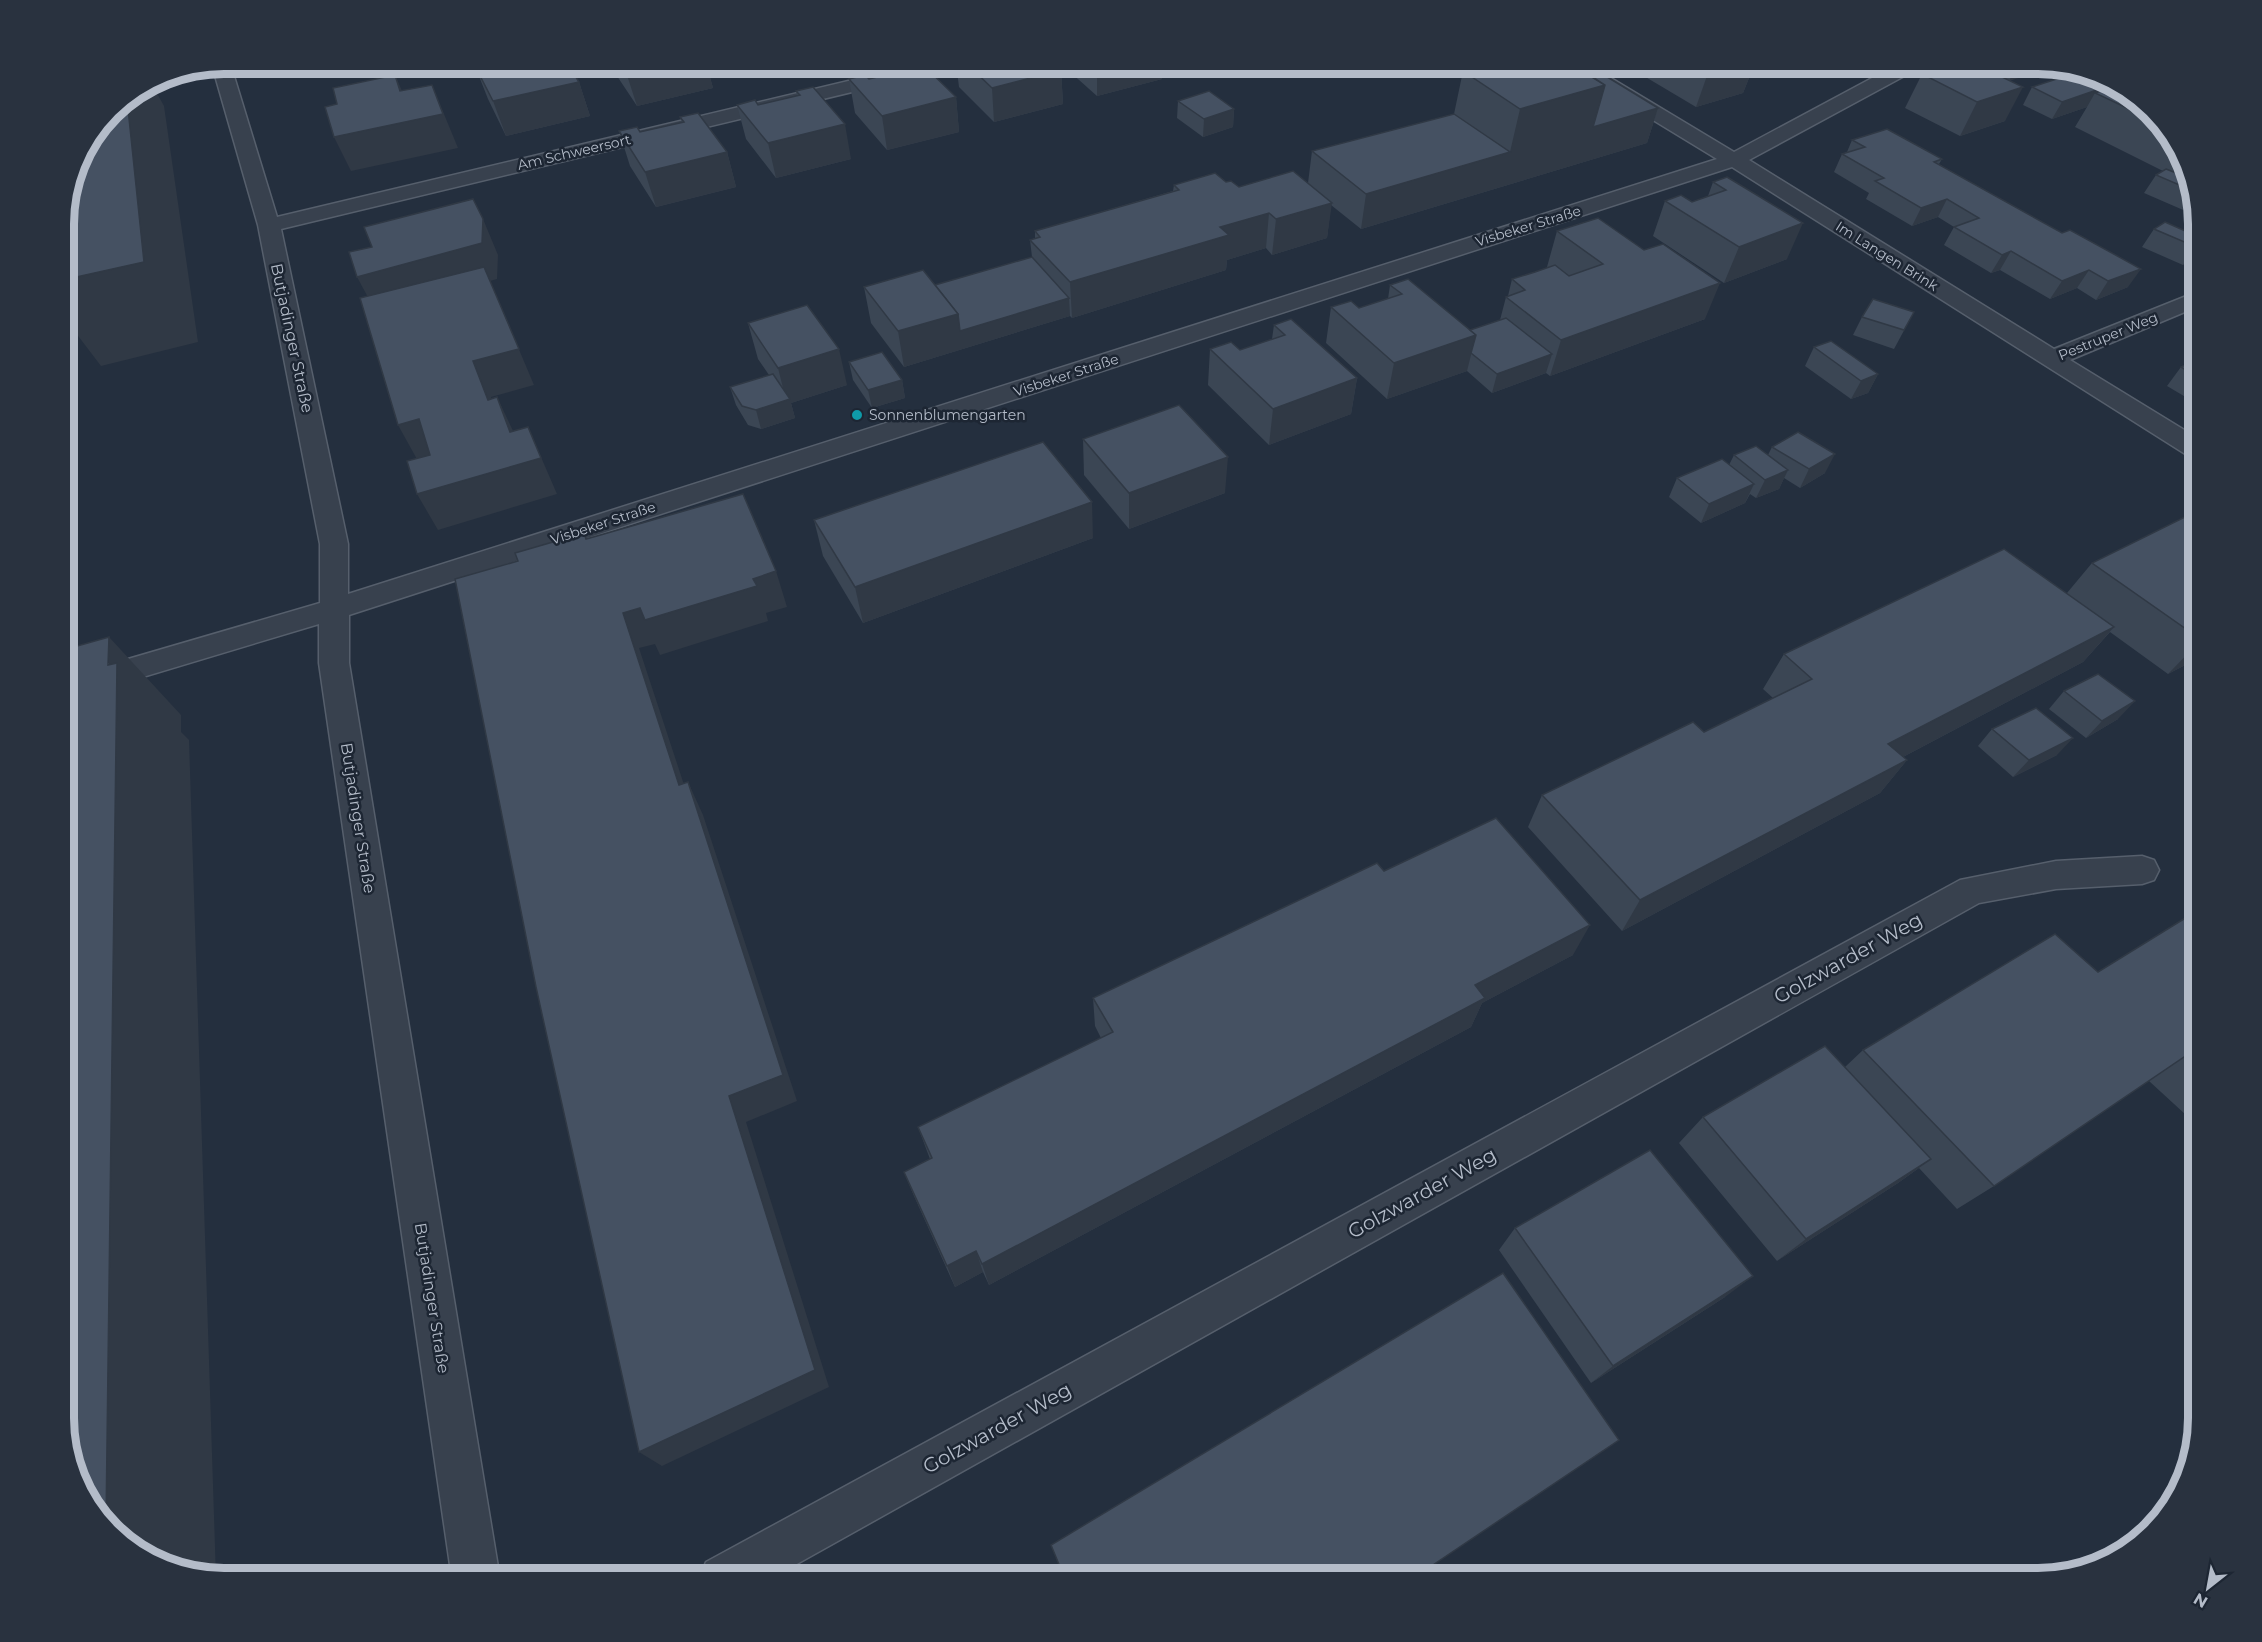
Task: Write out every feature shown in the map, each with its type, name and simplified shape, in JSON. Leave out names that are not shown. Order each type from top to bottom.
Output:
[{"type":"street","name":"Butjadinger Straße","points":[[223,74],[269,225],[334,544],[334,663],[474,1568]]},
{"type":"street","name":"Am Schweersort","points":[[269,225],[902,74]]},
{"type":"street","name":"Im Langen Brink","points":[[1591,74],[1734,160],[2188,444]]},
{"type":"street","name":"Visbeker Straße","points":[[74,687],[335,609],[1734,160],[1894,74]]},
{"type":"street","name":"Pestruper Weg","points":[[2051,360],[2188,303]]},
{"type":"street","name":"Golzwarder Weg","points":[[743,1568],[1972,890],[2056,875],[2142,870]]},
{"type":"building","points":[[479,74],[574,74],[579,82],[493,101]]},
{"type":"building","points":[[891,74],[932,74],[956,97],[882,116],[849,79],[865,75],[869,79]]},
{"type":"building","points":[[977,74],[1046,74],[992,88]]},
{"type":"building","points":[[1468,74],[1587,74],[1605,85],[1520,109]]},
{"type":"building","points":[[1922,74],[1996,74],[2023,87],[1977,102]]},
{"type":"building","points":[[395,75],[400,91],[432,85],[443,114],[334,137],[325,107],[337,104],[333,88]]},
{"type":"building","points":[[1604,75],[1658,108],[1593,127],[1605,85],[1594,78]]},
{"type":"building","points":[[2066,76],[2103,88],[2062,102],[2032,87]]},
{"type":"building","points":[[813,87],[845,124],[768,143],[737,105],[755,100],[758,105],[800,95],[796,91]]},
{"type":"building","points":[[2106,90],[2130,104],[2144,116],[2095,93]]},
{"type":"building","points":[[1209,91],[1234,109],[1204,119],[1178,101]]},
{"type":"building","points":[[128,108],[144,262],[74,278],[74,213],[79,184],[85,166],[99,140],[117,117]]},
{"type":"building","points":[[698,113],[727,152],[645,172],[619,131],[637,127],[640,132],[684,122],[680,117]]},
{"type":"building","points":[[1454,114],[1510,152],[1366,194],[1312,151]]},
{"type":"building","points":[[1887,129],[1942,159],[1934,162],[2062,233],[2070,230],[2141,269],[2108,281],[2089,270],[2062,281],[2011,251],[2002,255],[1954,227],[1979,218],[1947,199],[1921,208],[1875,181],[1884,178],[1842,154],[1865,147],[1852,140]]},
{"type":"building","points":[[2166,169],[2181,175],[2184,187],[2156,175]]},
{"type":"building","points":[[1293,171],[1332,203],[1276,219],[1269,213],[1220,227],[1229,235],[1070,282],[1030,240],[1040,237],[1035,231],[1179,190],[1174,185],[1215,173],[1226,182],[1231,181],[1239,187]]},
{"type":"building","points":[[1727,177],[1803,223],[1739,247],[1665,201],[1681,195],[1692,202],[1726,190],[1713,182]]},
{"type":"building","points":[[473,199],[483,219],[482,243],[357,277],[349,252],[372,247],[364,227]]},
{"type":"building","points":[[1598,218],[1644,250],[1663,244],[1720,283],[1561,340],[1506,297],[1525,290],[1512,279],[1555,265],[1569,276],[1603,264],[1557,231]]},
{"type":"building","points":[[2165,222],[2188,232],[2188,244],[2154,229]]},
{"type":"building","points":[[1032,257],[1069,298],[960,331],[958,314],[935,285]]},
{"type":"building","points":[[484,267],[519,349],[473,361],[488,400],[497,397],[510,432],[528,427],[541,458],[417,494],[407,461],[430,455],[419,419],[398,425],[360,298]]},
{"type":"building","points":[[923,270],[958,314],[898,331],[864,287]]},
{"type":"building","points":[[1408,279],[1476,335],[1394,363],[1331,307],[1351,301],[1359,308],[1402,294],[1390,285]]},
{"type":"building","points":[[1873,299],[1914,312],[1904,330],[1862,317]]},
{"type":"building","points":[[807,305],[839,349],[778,368],[748,323]]},
{"type":"building","points":[[1506,318],[1552,354],[1497,374],[1471,353],[1476,335],[1470,330]]},
{"type":"building","points":[[1291,319],[1357,378],[1273,409],[1210,349],[1231,342],[1240,350],[1285,335],[1274,325]]},
{"type":"building","points":[[1831,341],[1878,374],[1861,381],[1814,347]]},
{"type":"building","points":[[882,352],[902,380],[868,390],[849,362]]},
{"type":"building","points":[[2188,364],[2188,371],[2181,367]]},
{"type":"building","points":[[773,374],[790,399],[756,410],[742,406],[730,387]]},
{"type":"building","points":[[1179,405],[1228,457],[1129,493],[1083,439]]},
{"type":"building","points":[[1798,432],[1835,454],[1809,469],[1772,447]]},
{"type":"building","points":[[1043,442],[1092,502],[855,587],[814,520]]},
{"type":"building","points":[[1756,446],[1788,470],[1765,480],[1734,455]]},
{"type":"building","points":[[1722,459],[1754,484],[1709,504],[1677,478]]},
{"type":"building","points":[[743,494],[776,571],[753,579],[757,586],[645,620],[640,608],[623,613],[679,785],[688,782],[783,1075],[729,1096],[815,1370],[639,1452],[536,987],[455,579],[518,561],[515,553],[584,533],[586,539]]},
{"type":"building","points":[[2188,515],[2188,630],[2092,563]]},
{"type":"building","points":[[2004,549],[2114,627],[1888,744],[1907,760],[1640,900],[1542,795],[1693,722],[1704,732],[1812,679],[1784,654]]},
{"type":"building","points":[[109,637],[108,665],[117,663],[106,1512],[85,1476],[76,1448],[74,1429],[74,647]]},
{"type":"building","points":[[2098,674],[2135,701],[2102,721],[2064,691]]},
{"type":"building","points":[[2036,708],[2073,738],[2029,760],[1992,729]]},
{"type":"building","points":[[1496,818],[1590,925],[1475,985],[1485,998],[982,1264],[976,1251],[947,1266],[904,1172],[932,1158],[918,1127],[1113,1032],[1093,998],[1377,863],[1384,871]]},
{"type":"building","points":[[2188,918],[2188,1054],[1994,1186],[1863,1050],[2055,934],[2098,972]]},
{"type":"building","points":[[1825,1046],[1931,1159],[1806,1239],[1703,1117]]},
{"type":"building","points":[[1650,1150],[1753,1276],[1613,1366],[1515,1228]]},
{"type":"building","points":[[1503,1273],[1619,1440],[1428,1568],[1060,1568],[1051,1545]]},
{"type":"place","name":"Sonnenblumengarten","points":[[857,415]]}]
